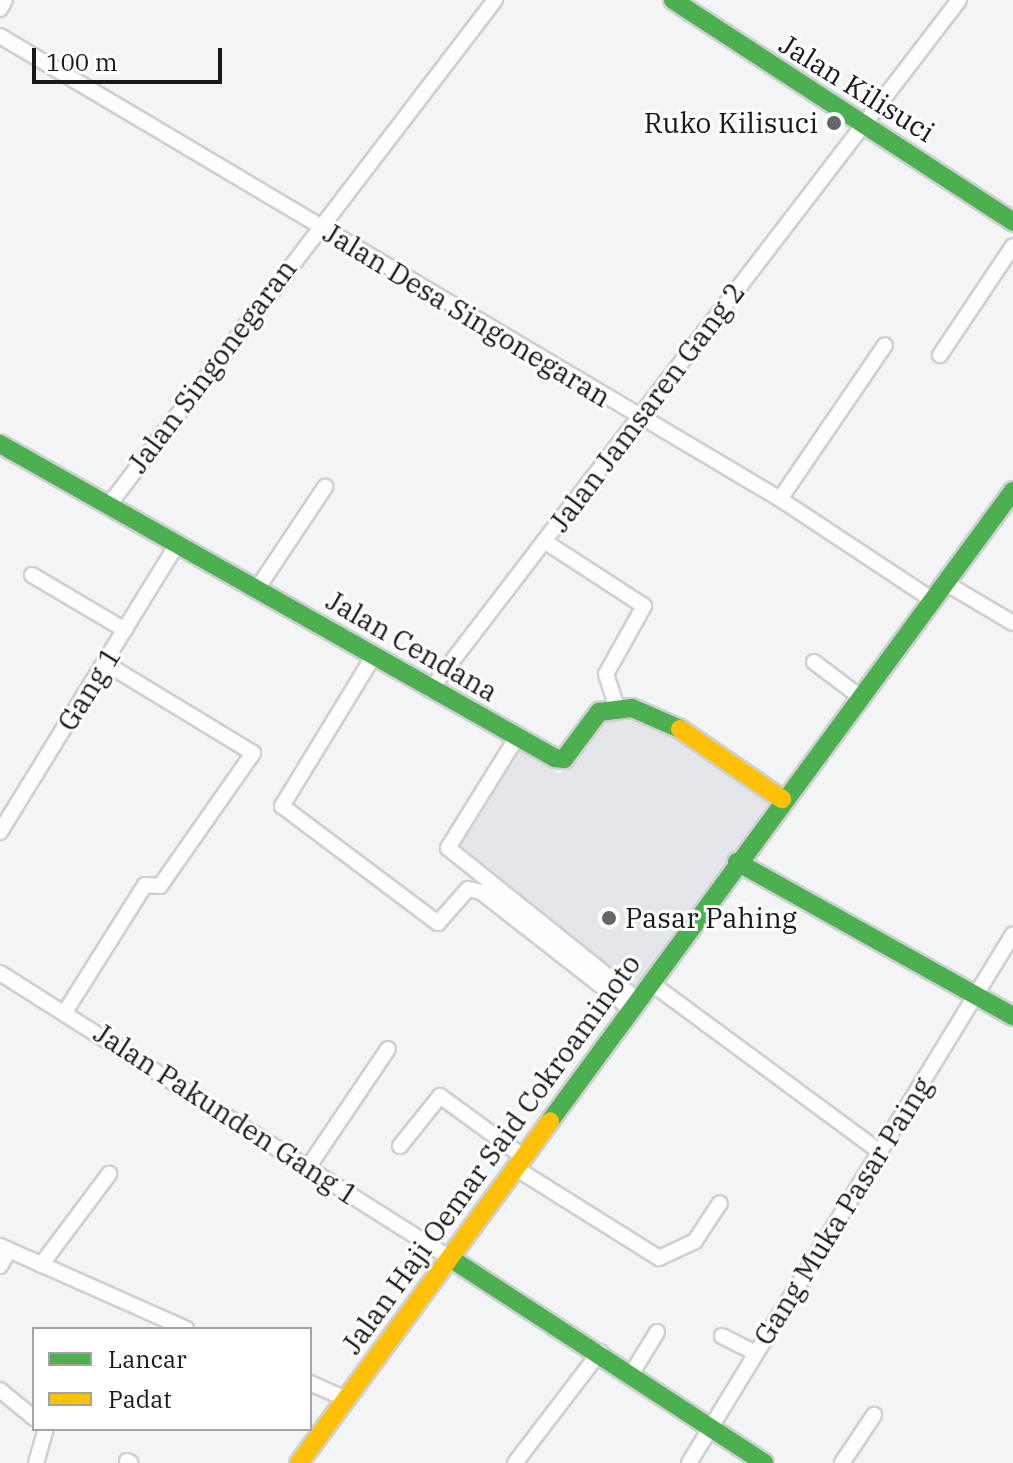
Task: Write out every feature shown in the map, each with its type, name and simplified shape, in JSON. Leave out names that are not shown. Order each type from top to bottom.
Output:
[{"type":"street","points":[[0,9],[5,0]]},
{"type":"street","name":"Jalan Singonegaran","points":[[108,506],[318,224],[495,0]]},
{"type":"street","name":"Jalan Kilisuci","points":[[673,0],[1013,222]]},
{"type":"street","name":"Jalan Jamsaren Gang 2","points":[[430,690],[959,0]]},
{"type":"street","name":"Jalan Desa Singonegaran","points":[[0,36],[638,418],[780,499],[931,599]]},
{"type":"street","points":[[940,355],[1013,246]]},
{"type":"street","points":[[780,499],[885,345]]},
{"type":"street","name":"Jalan Cendana","points":[[0,444],[430,690],[564,759],[592,718],[617,708]]},
{"type":"street","points":[[257,589],[325,487]]},
{"type":"street","name":"Jalan Haji Oemar Said Cokroaminoto","points":[[299,1463],[636,1006],[782,799],[1013,491]]},
{"type":"street","points":[[544,541],[644,606],[606,674],[617,708],[660,717],[782,799]]},
{"type":"street","name":"Gang 1","points":[[0,832],[177,544]]},
{"type":"street","points":[[32,575],[125,630]]},
{"type":"street","points":[[944,582],[1013,623]]},
{"type":"street","points":[[373,657],[282,806],[441,925],[468,889],[481,892],[636,1006]]},
{"type":"street","points":[[814,662],[859,696]]},
{"type":"street","points":[[65,1012],[145,885],[160,886],[253,753],[105,663]]},
{"type":"street","points":[[517,737],[448,848],[636,1006]]},
{"type":"street","points":[[737,862],[1013,1016]]},
{"type":"street","name":"Gang Muka Pasar Paing","points":[[689,1463],[1013,934]]},
{"type":"street","name":"Jalan Pakunden Gang 1","points":[[0,973],[450,1258]]},
{"type":"street","points":[[651,983],[880,1152]]},
{"type":"street","points":[[309,1166],[388,1049]]},
{"type":"street","points":[[400,1146],[440,1096],[521,1163],[659,1258],[695,1241],[720,1203]]},
{"type":"street","points":[[41,1265],[109,1174]]},
{"type":"street","points":[[0,1266],[4,1248],[177,1327]]},
{"type":"street","points":[[450,1258],[600,1352],[764,1463]]},
{"type":"street","points":[[632,1373],[657,1332]]},
{"type":"street","points":[[722,1336],[755,1353]]},
{"type":"street","points":[[515,1463],[600,1352]]},
{"type":"street","points":[[312,1384],[346,1399]]},
{"type":"street","points":[[0,1390],[32,1416]]},
{"type":"street","points":[[842,1463],[874,1415]]},
{"type":"street","points":[[36,1463],[45,1431]]},
{"type":"shaded area","name":"Pasar Pahing","points":[[630,709],[772,798],[632,990],[438,847],[511,743],[560,774],[591,725]]},
{"type":"traffic: fast","points":[[673,0],[1013,222]]},
{"type":"traffic: fast","points":[[0,444],[555,758],[564,759],[599,712],[632,708],[680,729]]},
{"type":"traffic: fast","points":[[550,1121],[1013,491]]},
{"type":"traffic: fast","points":[[737,862],[1013,1016]]},
{"type":"traffic: fast","points":[[450,1258],[764,1463]]},
{"type":"traffic: slow","points":[[680,729],[782,799]]},
{"type":"traffic: slow","points":[[299,1463],[550,1121]]},
{"type":"place","name":"Ruko Kilisuci","points":[[834,123]]},
{"type":"place","name":"Pasar Pahing","points":[[609,918]]}]
